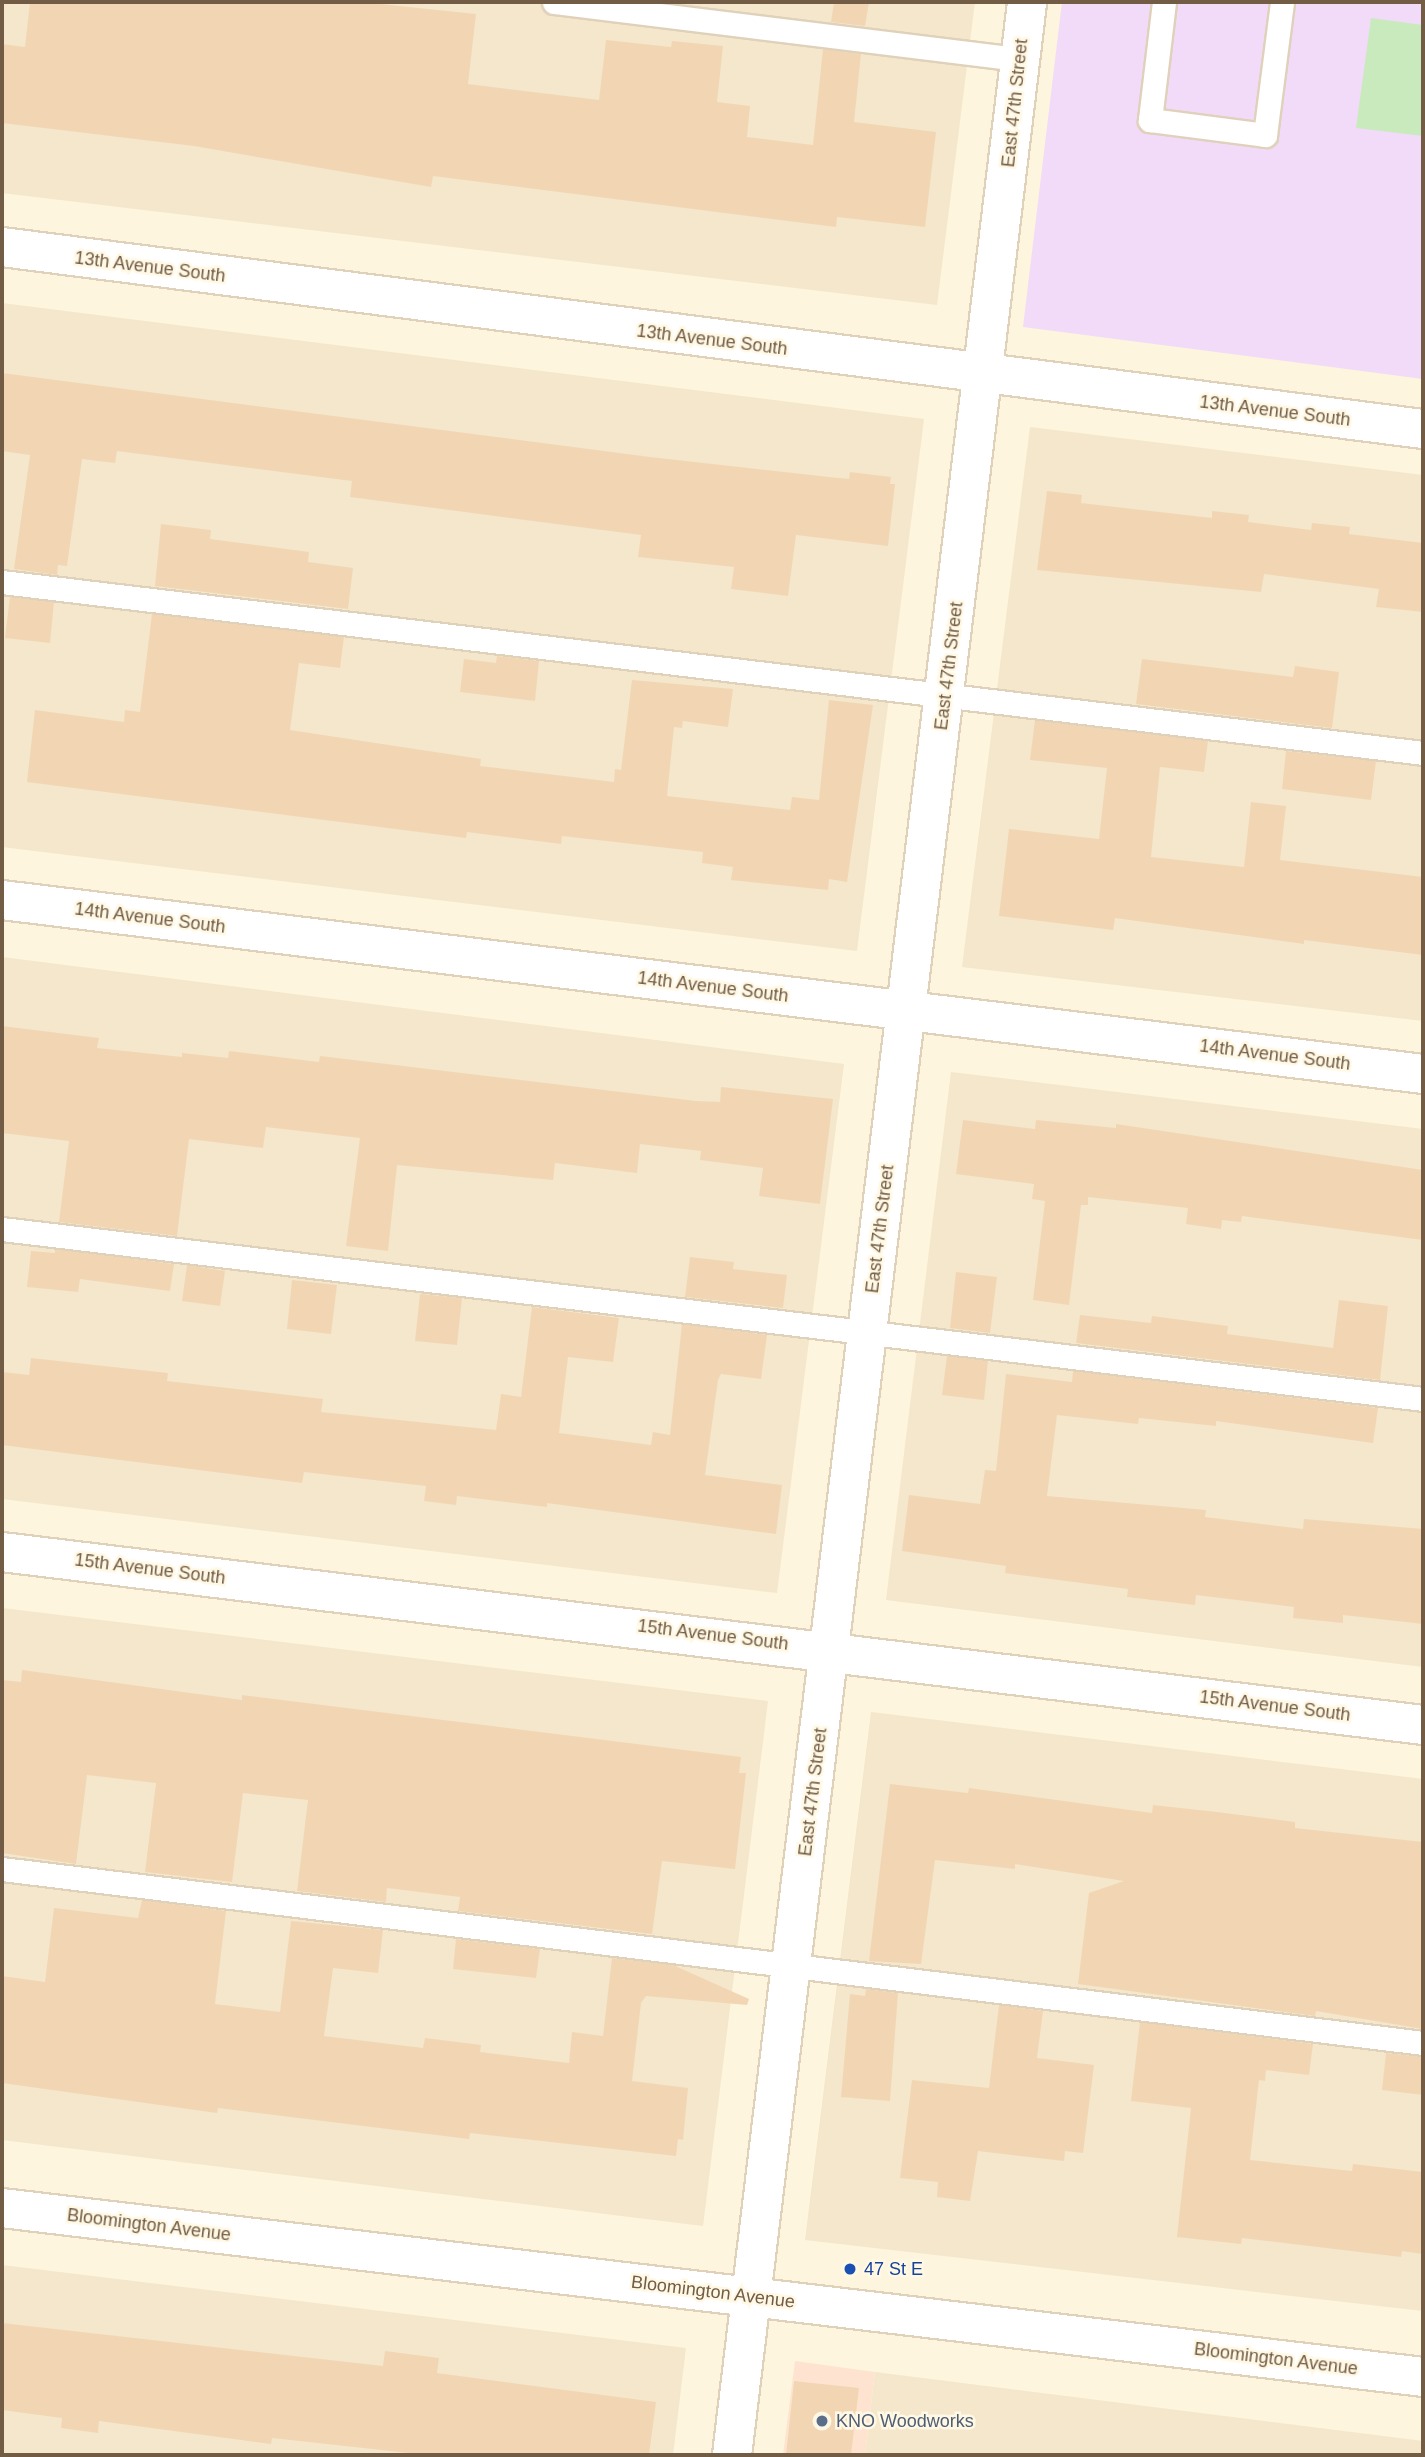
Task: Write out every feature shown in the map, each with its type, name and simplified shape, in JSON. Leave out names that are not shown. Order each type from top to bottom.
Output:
[{"type":"street","name":"East 47th Street","points":[[732,2455],[985,376],[1027,2]]},
{"type":"street","name":"13th Avenue South","points":[[2,247],[985,376],[1423,429]]},
{"type":"street","name":"14th Avenue South","points":[[2,900],[1423,1074]]},
{"type":"street","name":"15th Avenue South","points":[[2,1552],[829,1649],[1423,1725]]},
{"type":"street","name":"Bloomington Avenue","points":[[2,2208],[1423,2377]]},
{"type":"lane","points":[[554,2],[1020,59]]},
{"type":"lane","points":[[1164,2],[1150,120],[1265,135],[1282,2]]},
{"type":"lane","points":[[2,582],[1423,754]]},
{"type":"lane","points":[[2,1229],[868,1330],[1423,1399]]},
{"type":"lane","points":[[2,1869],[1423,2043]]},
{"type":"shaded area","points":[[2,2],[975,2],[937,305],[2,193]]},
{"type":"shaded area","points":[[1062,2],[1423,2],[1423,379],[1023,327]]},
{"type":"shaded area","points":[[2,303],[924,419],[857,951],[2,847]]},
{"type":"shaded area","points":[[1030,427],[1423,475],[1423,1021],[962,967]]},
{"type":"shaded area","points":[[2,957],[844,1064],[777,1593],[2,1499]]},
{"type":"shaded area","points":[[951,1072],[1423,1129],[1423,1667],[886,1600]]},
{"type":"shaded area","points":[[2,1608],[768,1701],[703,2226],[2,2140]]},
{"type":"shaded area","points":[[871,1712],[1423,1779],[1423,2311],[805,2240]]},
{"type":"shaded area","points":[[2,2265],[686,2348],[673,2455],[2,2455]]},
{"type":"shaded area","name":"KNO Woodworks","points":[[795,2361],[875,2372],[865,2455],[783,2455]]},
{"type":"shaded area","points":[[875,2372],[1423,2441],[1423,2455],[865,2455]]},
{"type":"green space","points":[[1371,18],[1423,25],[1423,136],[1356,128]]},
{"type":"building","points":[[30,2],[361,2],[476,14],[468,84],[599,100],[606,40],[671,47],[672,41],[723,46],[717,102],[750,106],[747,137],[813,145],[823,49],[861,54],[854,122],[936,132],[925,227],[837,217],[836,227],[433,176],[431,187],[194,146],[2,123],[2,44],[25,47]]},
{"type":"building","points":[[834,2],[869,2],[865,26],[831,22]]},
{"type":"building","points":[[2,373],[650,457],[849,479],[850,472],[891,477],[890,484],[895,484],[888,546],[796,535],[788,596],[731,589],[734,567],[638,557],[641,535],[350,497],[352,481],[117,451],[115,463],[82,459],[67,566],[58,565],[57,575],[14,569],[30,455],[2,451]]},
{"type":"building","points":[[1047,491],[1082,495],[1081,503],[1212,518],[1212,511],[1249,515],[1248,522],[1311,530],[1312,523],[1350,527],[1349,534],[1423,543],[1423,612],[1376,607],[1379,589],[1264,574],[1261,592],[1037,570]]},
{"type":"building","points":[[161,524],[211,530],[210,539],[309,552],[308,562],[353,568],[348,609],[155,586]]},
{"type":"building","points":[[10,597],[54,602],[50,643],[5,638]]},
{"type":"building","points":[[152,614],[344,637],[340,668],[299,663],[290,730],[481,759],[480,766],[614,782],[615,769],[621,770],[632,680],[733,689],[728,727],[683,721],[682,728],[674,727],[667,796],[790,810],[792,797],[819,800],[829,700],[873,705],[847,882],[829,879],[828,890],[731,880],[733,867],[702,863],[703,852],[562,836],[561,844],[467,832],[466,838],[27,782],[35,710],[124,722],[125,710],[140,712]]},
{"type":"building","points":[[497,656],[539,661],[535,701],[460,692],[464,659],[496,663]]},
{"type":"building","points":[[1142,659],[1293,677],[1295,666],[1339,672],[1332,728],[1136,704]]},
{"type":"building","points":[[1035,720],[1208,741],[1204,772],[1160,767],[1151,857],[1244,867],[1251,802],[1286,806],[1280,860],[1423,877],[1423,955],[1304,940],[1304,944],[1115,918],[1113,930],[999,916],[1009,829],[1099,839],[1107,768],[1030,760]]},
{"type":"building","points":[[1286,751],[1376,761],[1371,800],[1282,789]]},
{"type":"building","points":[[2,1026],[99,1038],[97,1048],[182,1057],[182,1053],[228,1058],[229,1051],[319,1062],[320,1056],[696,1101],[720,1102],[721,1087],[833,1099],[820,1204],[759,1196],[763,1168],[700,1160],[701,1151],[640,1144],[637,1173],[555,1163],[553,1180],[397,1165],[388,1251],[346,1246],[360,1138],[266,1127],[263,1148],[189,1139],[177,1236],[59,1222],[69,1141],[2,1133]]},
{"type":"building","points":[[963,1120],[1035,1129],[1036,1120],[1116,1128],[1116,1124],[1423,1170],[1423,1240],[1242,1216],[1241,1222],[1222,1220],[1221,1229],[1186,1224],[1188,1208],[1088,1197],[1088,1205],[1081,1205],[1069,1305],[1033,1300],[1045,1201],[1032,1199],[1034,1184],[956,1174]]},
{"type":"building","points":[[55,1249],[174,1264],[170,1291],[80,1279],[78,1292],[27,1287],[31,1251],[55,1253]]},
{"type":"building","points":[[690,1257],[734,1262],[733,1269],[787,1275],[783,1308],[685,1297]]},
{"type":"building","points":[[187,1265],[225,1271],[220,1306],[182,1301]]},
{"type":"building","points":[[956,1272],[997,1277],[990,1333],[950,1328]]},
{"type":"building","points":[[292,1280],[337,1285],[331,1334],[287,1329]]},
{"type":"building","points":[[420,1294],[462,1298],[457,1345],[415,1341]]},
{"type":"building","points":[[1339,1300],[1388,1306],[1380,1380],[1076,1343],[1080,1315],[1151,1323],[1152,1316],[1228,1326],[1227,1334],[1333,1348]]},
{"type":"building","points":[[532,1307],[619,1318],[613,1362],[568,1357],[559,1433],[651,1445],[653,1432],[670,1435],[682,1324],[767,1335],[761,1379],[721,1374],[718,1380],[705,1475],[782,1485],[776,1534],[547,1503],[547,1507],[457,1496],[456,1505],[424,1501],[426,1486],[304,1472],[302,1483],[2,1445],[2,1372],[29,1375],[31,1358],[168,1373],[167,1381],[323,1399],[321,1412],[496,1430],[501,1394],[521,1397]]},
{"type":"building","points":[[947,1356],[988,1361],[984,1400],[942,1395]]},
{"type":"building","points":[[1073,1371],[1378,1408],[1373,1443],[1216,1421],[1216,1426],[1139,1418],[1138,1424],[1057,1415],[1047,1496],[1206,1510],[1205,1517],[1303,1529],[1304,1519],[1423,1529],[1423,1624],[1343,1615],[1343,1623],[1293,1618],[1294,1607],[1196,1595],[1195,1605],[1127,1597],[1128,1589],[1005,1573],[1006,1566],[902,1551],[909,1495],[980,1504],[985,1470],[996,1471],[1006,1374],[1072,1382]]},
{"type":"building","points":[[22,1670],[242,1700],[242,1695],[741,1757],[739,1773],[746,1773],[735,1869],[662,1861],[652,1934],[458,1911],[460,1897],[387,1888],[386,1902],[297,1891],[308,1800],[243,1793],[232,1882],[145,1872],[156,1783],[87,1775],[76,1864],[2,1853],[2,1680],[21,1682]]},
{"type":"building","points":[[890,1784],[968,1793],[969,1788],[1152,1813],[1153,1805],[1295,1822],[1295,1828],[1423,1842],[1423,2029],[1316,2011],[1315,2016],[1078,1984],[1089,1893],[1124,1881],[1015,1864],[1015,1869],[935,1860],[921,1964],[869,1961]]},
{"type":"building","points":[[142,1900],[226,1911],[215,2004],[280,2012],[291,1921],[383,1930],[378,1973],[333,1968],[324,2036],[423,2048],[425,2038],[481,2045],[480,2052],[569,2063],[572,2032],[603,2036],[612,1958],[673,1965],[749,1999],[747,2005],[646,1996],[641,2003],[632,2081],[688,2088],[683,2140],[678,2139],[676,2156],[470,2133],[469,2139],[218,2108],[217,2113],[2,2083],[2,1976],[45,1982],[54,1908],[138,1918]]},
{"type":"building","points":[[456,1939],[540,1949],[536,1978],[453,1969]]},
{"type":"building","points":[[866,1989],[898,1993],[890,2101],[841,2097],[850,1994],[865,1996]]},
{"type":"building","points":[[999,2005],[1043,2011],[1037,2058],[1094,2065],[1083,2153],[1065,2151],[1064,2161],[978,2151],[970,2201],[937,2197],[938,2182],[900,2178],[912,2080],[989,2088]]},
{"type":"building","points":[[1140,2022],[1313,2044],[1309,2075],[1266,2070],[1265,2081],[1259,2080],[1250,2160],[1352,2171],[1353,2164],[1423,2172],[1423,2254],[1402,2251],[1401,2257],[1242,2238],[1241,2244],[1177,2237],[1191,2108],[1131,2101]]},
{"type":"building","points":[[1386,2053],[1423,2057],[1423,2095],[1382,2090]]},
{"type":"building","points":[[2,2323],[383,2366],[385,2351],[439,2358],[437,2373],[656,2402],[649,2455],[427,2455],[272,2438],[271,2444],[99,2421],[98,2433],[61,2428],[62,2418],[2,2410]]},
{"type":"building","name":"KNO Woodworks","points":[[794,2381],[859,2388],[851,2455],[786,2455]]},
{"type":"place","name":"47 St E","points":[[850,2269]]},
{"type":"place","name":"KNO Woodworks","points":[[822,2421]]}]
